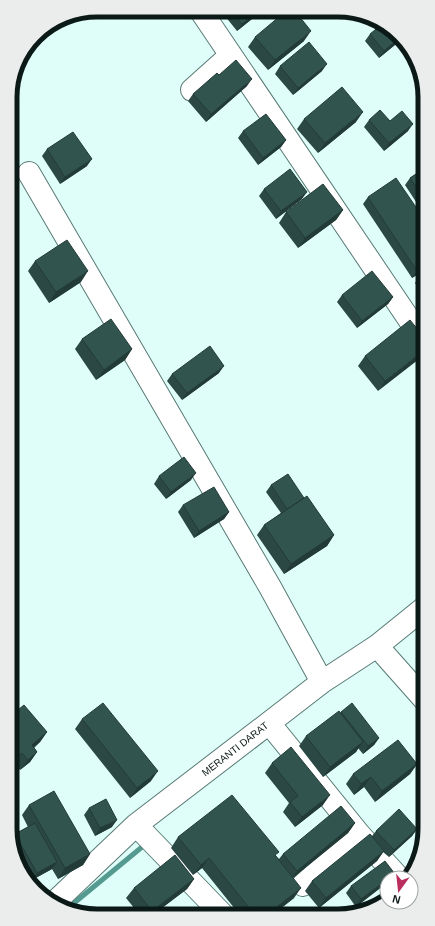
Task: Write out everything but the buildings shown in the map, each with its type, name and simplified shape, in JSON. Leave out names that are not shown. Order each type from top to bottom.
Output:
[{"type":"street","points":[[205,17],[418,333]]},
{"type":"street","points":[[192,90],[231,55]]},
{"type":"street","points":[[29,173],[270,587],[322,682]]},
{"type":"street","name":"MERANTI DARAT","points":[[59,899],[136,825],[322,682],[377,646],[418,613]]},
{"type":"street","points":[[377,646],[418,692]]},
{"type":"street","points":[[268,723],[359,834],[392,870]]},
{"type":"street","points":[[136,825],[217,909]]},
{"type":"street","points":[[303,885],[359,834]]},
{"type":"waterway","points":[[72,905],[142,847]]}]
